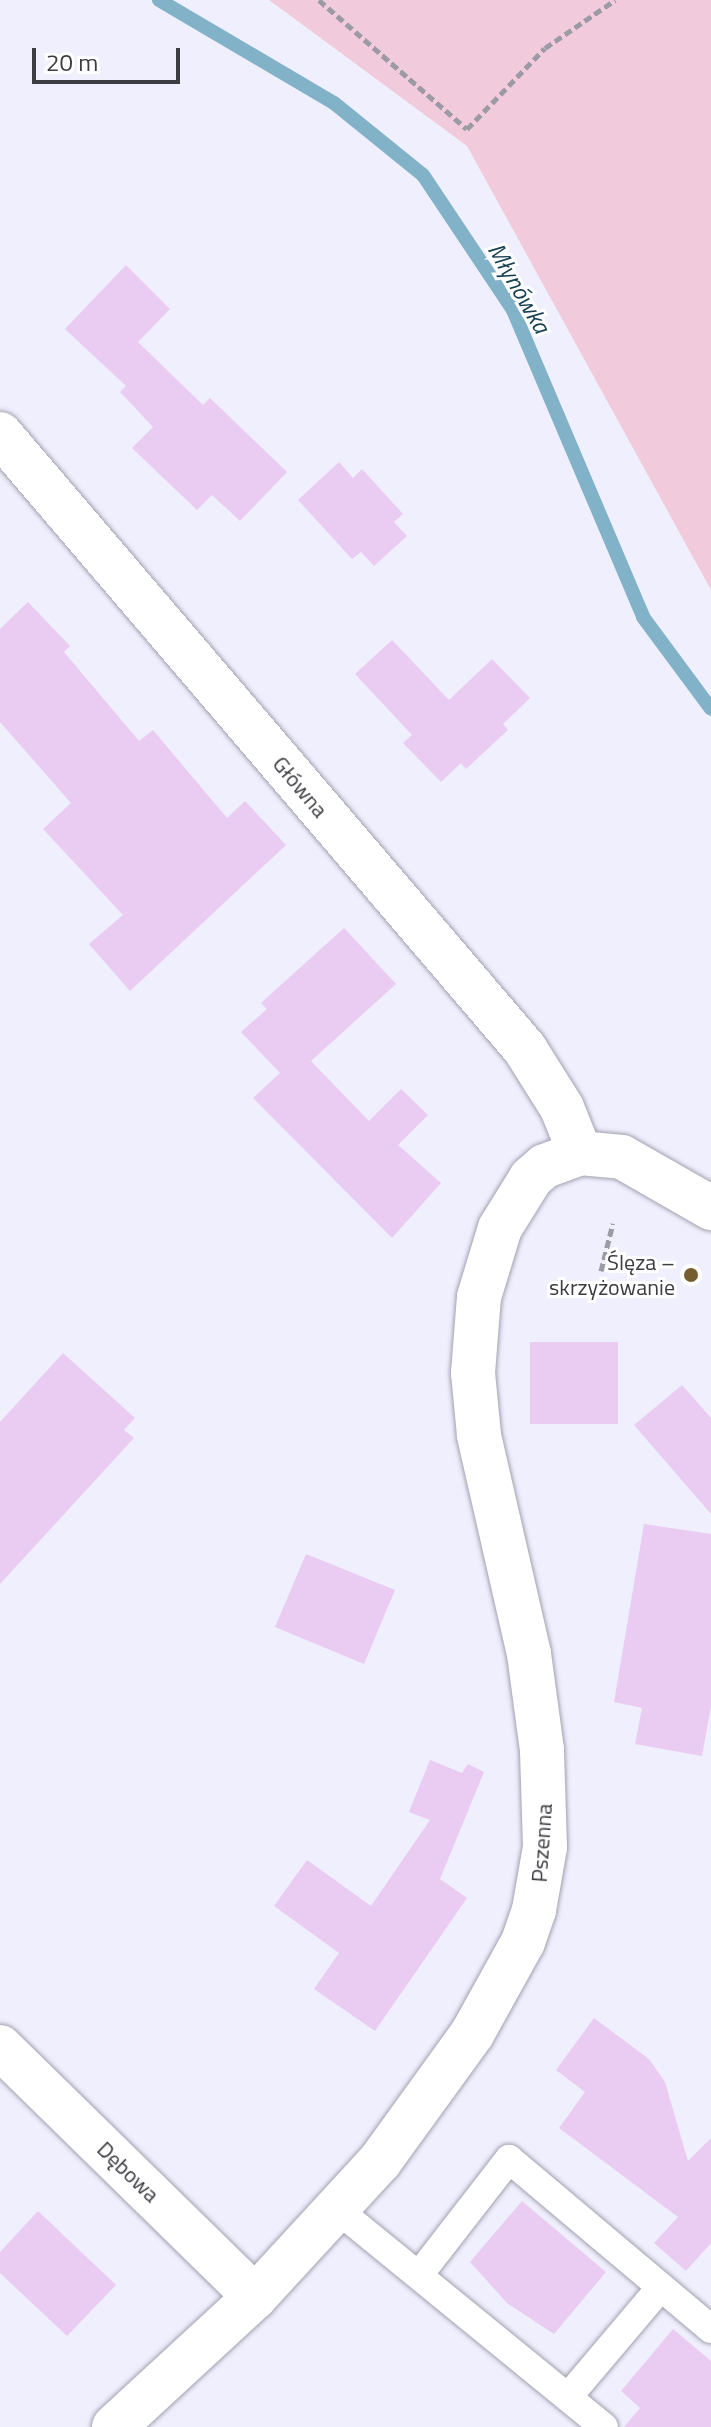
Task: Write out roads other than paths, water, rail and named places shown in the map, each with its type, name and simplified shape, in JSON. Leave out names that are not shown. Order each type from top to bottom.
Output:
[{"type":"street","name":"Główna","points":[[0,434],[525,1049],[562,1108],[580,1153]]},
{"type":"street","points":[[580,1153],[622,1157],[711,1208]]},
{"type":"street","name":"Pszenna","points":[[114,2427],[255,2297],[338,2210],[472,2034],[523,1942],[541,1881],[546,1804],[529,1654],[479,1435],[473,1373],[479,1297],[500,1228],[531,1178],[545,1166],[580,1153]]},
{"type":"street","name":"Dębowa","points":[[0,2047],[255,2297]]},
{"type":"lane","points":[[419,2275],[509,2159],[711,2329]]},
{"type":"lane","points":[[338,2210],[604,2427]]},
{"type":"lane","points":[[568,2397],[661,2287]]},
{"type":"waterway","name":"Młynówka","points":[[159,0],[334,103],[423,175],[513,310],[643,617],[711,709]]},
{"type":"place","name":"Ślęza – skrzyżowanie","points":[[691,1275]]}]
